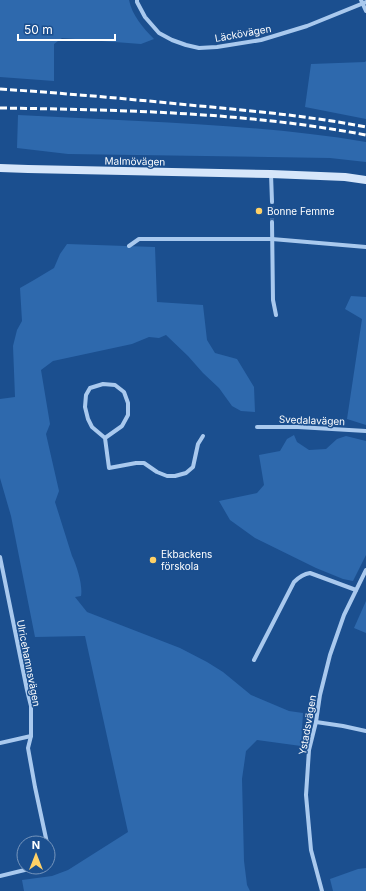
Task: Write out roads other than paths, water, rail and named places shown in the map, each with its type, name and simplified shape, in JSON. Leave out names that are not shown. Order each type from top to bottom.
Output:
[{"type":"street","name":"Läckövägen","points":[[137,0],[145,17],[159,33],[172,40],[199,48],[217,47],[263,40],[308,26],[363,2]]},
{"type":"street","points":[[363,2],[366,11]]},
{"type":"street","name":"Malmövägen","points":[[0,168],[271,174],[345,177],[366,180]]},
{"type":"street","points":[[271,174],[272,202]]},
{"type":"street","points":[[272,222],[273,300],[276,314]]},
{"type":"street","points":[[129,246],[140,239],[272,239],[366,247]]},
{"type":"street","points":[[105,438],[122,426],[128,416],[128,403],[124,392],[115,385],[103,384],[90,388],[86,395],[85,407],[88,419],[92,426],[105,438],[109,468],[144,464],[157,472],[168,476],[186,473],[193,467],[198,444],[203,436]]},
{"type":"street","name":"Svedalavägen","points":[[257,427],[298,427],[366,431]]},
{"type":"street","name":"Ulricehamnsvägen","points":[[0,558],[31,706],[31,736],[28,748],[45,835]]},
{"type":"street","name":"Ystadsvägen","points":[[322,891],[311,850],[306,795],[309,750],[330,655],[344,615],[366,570]]},
{"type":"street","points":[[254,660],[294,582],[299,577],[310,573],[356,590]]},
{"type":"street","points":[[316,722],[343,726],[366,732]]},
{"type":"street","points":[[0,743],[31,736]]},
{"type":"street","points":[[0,876],[16,872]]},
{"type":"tunnel","points":[[272,202],[272,222]]},
{"type":"railway","points":[[0,89],[250,111],[319,119],[366,127]]},
{"type":"railway","points":[[0,108],[138,111],[229,117],[321,127],[366,135]]},
{"type":"place","name":"Bonne Femme","points":[[259,211]]},
{"type":"place","name":"Ekbackens förskola","points":[[153,560]]}]
